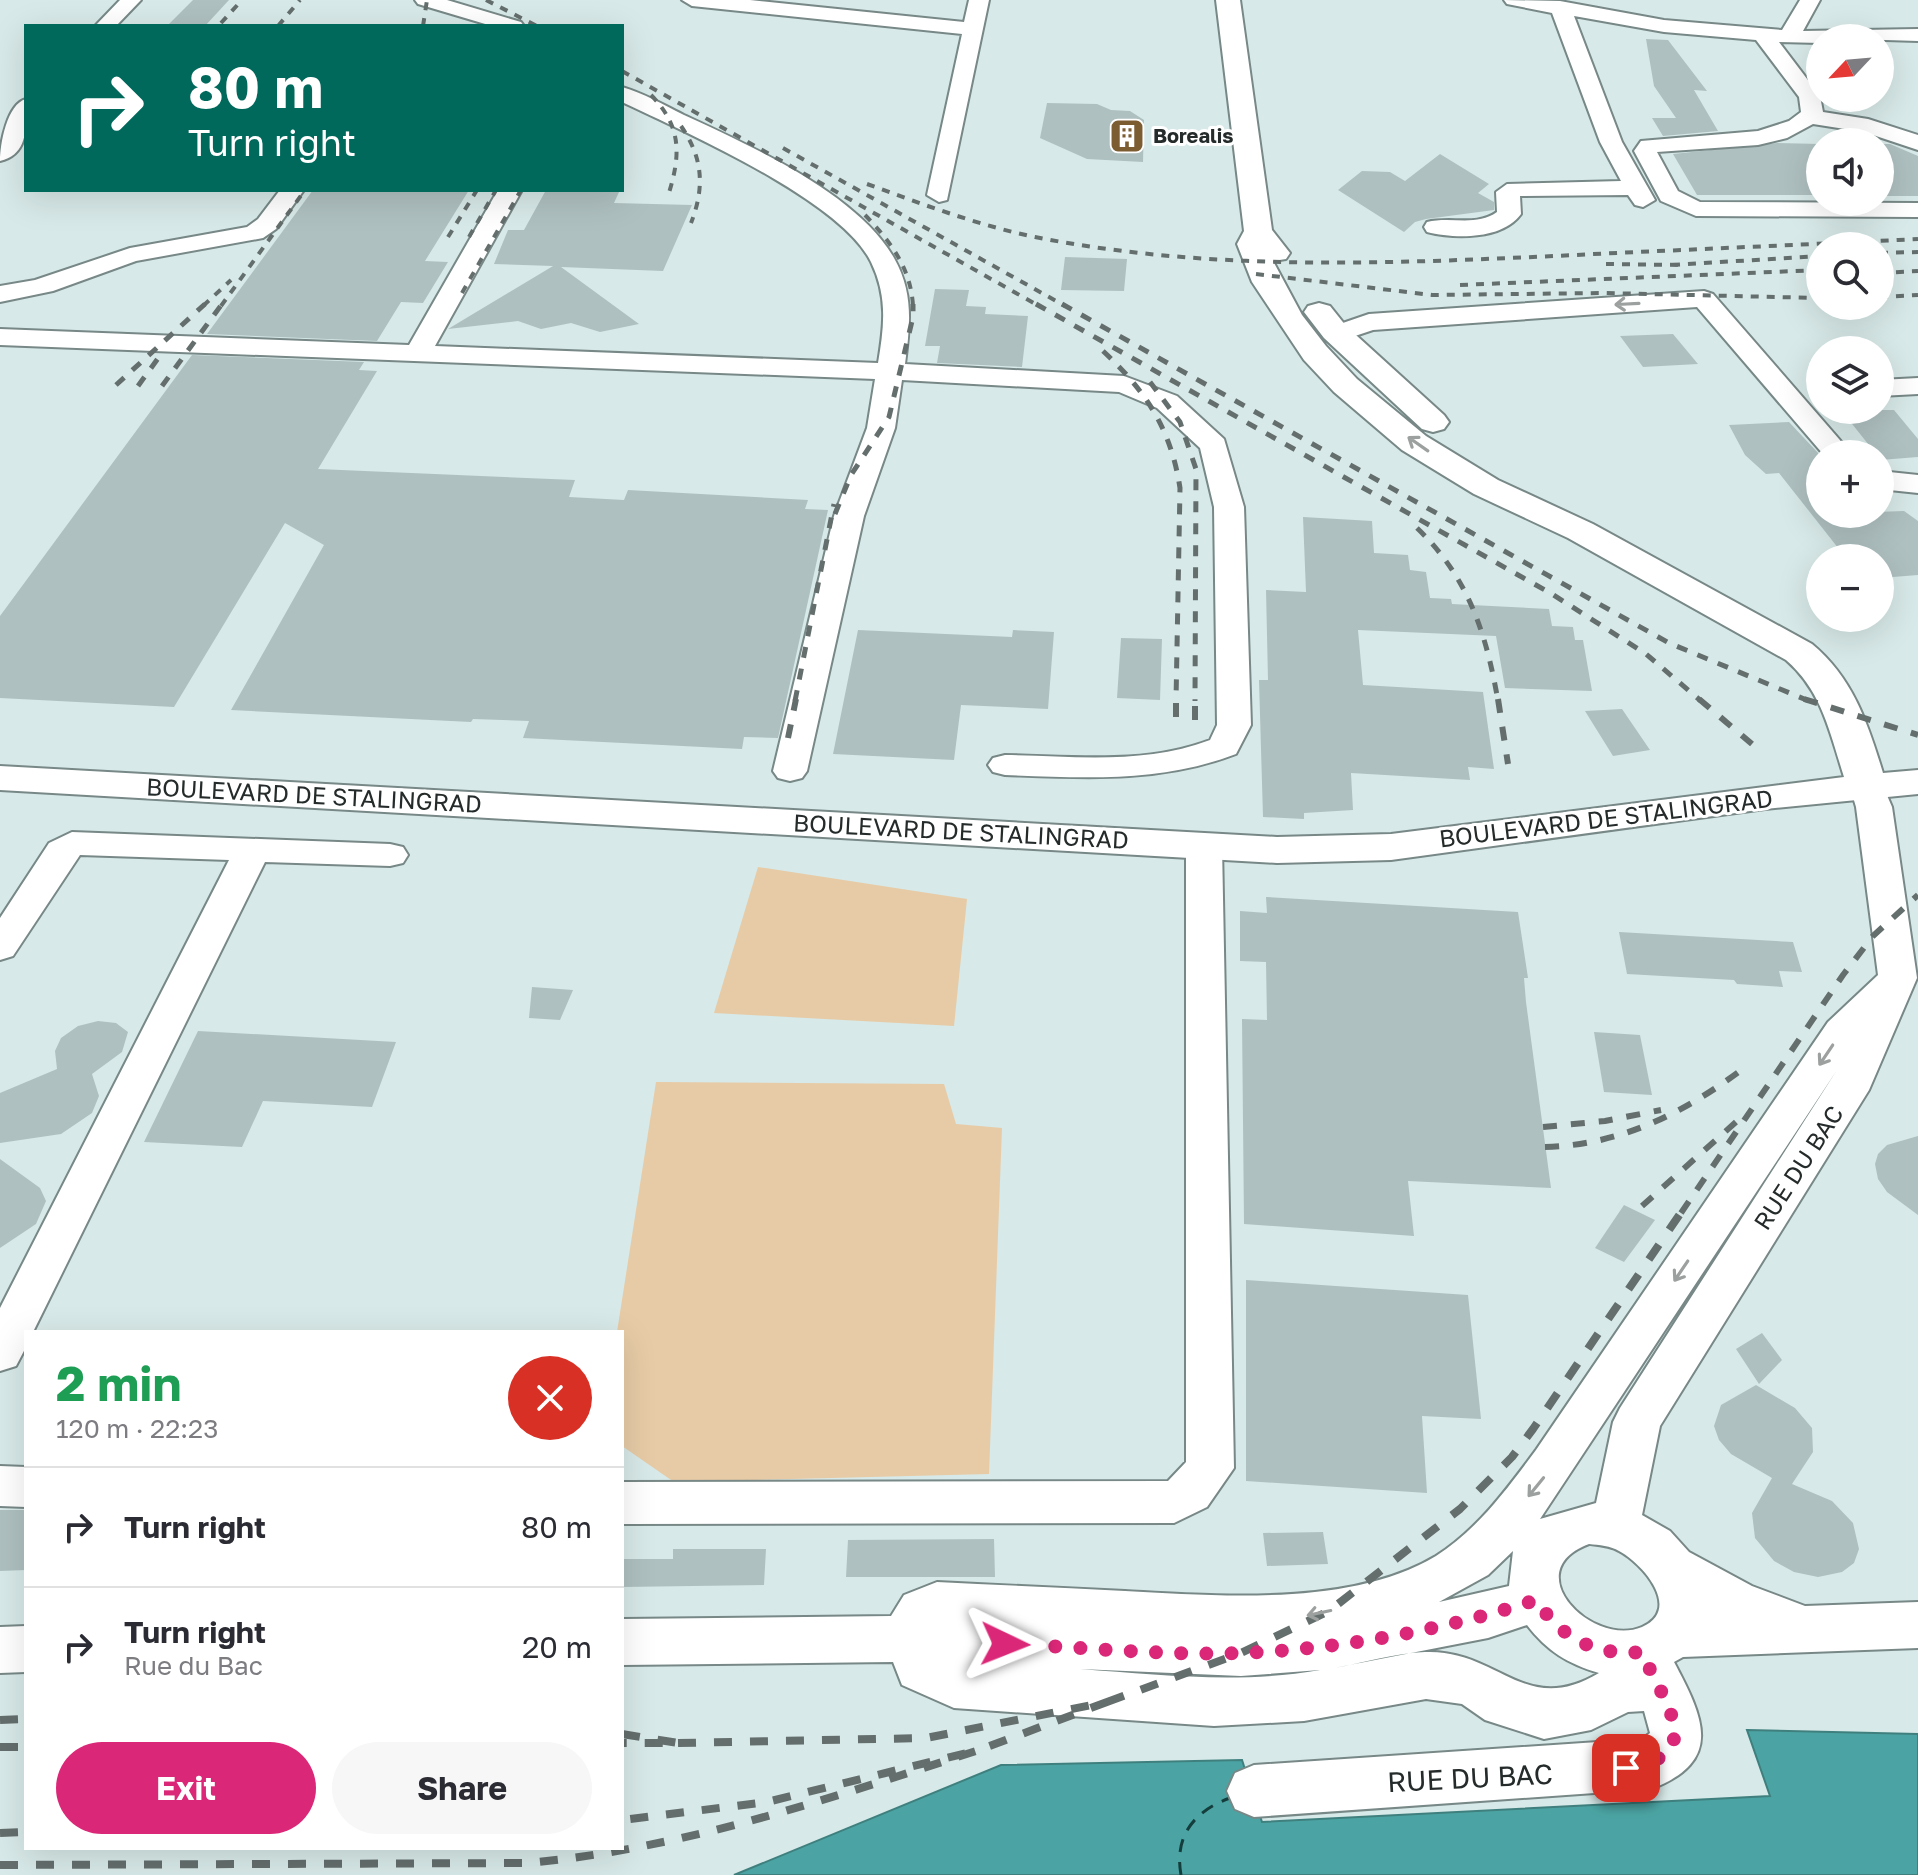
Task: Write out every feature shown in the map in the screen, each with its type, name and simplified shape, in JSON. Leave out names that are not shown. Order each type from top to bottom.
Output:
[{"type":"main road","points":[[1228,0],[1258,231],[1340,331],[1404,398],[1560,520]]},
{"type":"main road","points":[[1258,231],[1251,244],[1258,265],[1302,335],[1349,390],[1381,417],[1484,486],[1560,520],[1781,641],[1822,674],[1842,713],[1868,789]]},
{"type":"main road","points":[[1302,335],[1340,331]]},
{"type":"main road","points":[[1868,789],[1918,767]]},
{"type":"main road","name":"BOULEVARD DE STALINGRAD","points":[[2,781],[1277,850],[1391,847],[1868,789]]},
{"type":"main road","points":[[1868,789],[1918,782]]},
{"type":"main road","points":[[1868,789],[1918,800]]},
{"type":"street","points":[[107,24],[131,0]]},
{"type":"street","points":[[425,0],[507,24]]},
{"type":"street","points":[[692,0],[876,10]]},
{"type":"street","points":[[853,0],[905,23],[973,29]]},
{"type":"street","points":[[939,195],[979,0]]},
{"type":"street","points":[[1514,0],[1547,3],[1664,26],[1763,35],[1918,35]]},
{"type":"street","points":[[1790,37],[1799,14],[1810,0]]},
{"type":"street","points":[[929,26],[938,12],[930,2]]},
{"type":"street","points":[[1547,3],[1611,142],[1648,210]]},
{"type":"street","points":[[1664,26],[1680,11]]},
{"type":"street","points":[[1763,35],[1810,97],[1812,114],[1803,124],[1755,137],[1661,144],[1645,151],[1669,196],[1696,209],[1918,210]]},
{"type":"street","points":[[624,95],[742,153],[838,211],[880,255],[895,295],[899,314],[881,428],[849,516],[790,771]]},
{"type":"street","points":[[0,114],[24,108]]},
{"type":"street","points":[[0,154],[13,141],[24,112]]},
{"type":"street","points":[[1809,117],[1868,126],[1918,143]]},
{"type":"street","points":[[1436,227],[1474,227],[1502,222],[1509,214],[1508,192],[1515,189],[1636,188]]},
{"type":"street","points":[[0,294],[27,291],[115,259],[254,233],[267,224],[291,192]]},
{"type":"street","points":[[418,352],[509,192]]},
{"type":"street","points":[[11,338],[30,315],[27,291]]},
{"type":"street","points":[[1340,331],[1369,322],[1704,299],[1826,440]]},
{"type":"street","points":[[1340,331],[1381,334],[1725,324]]},
{"type":"street","points":[[11,338],[888,371],[1124,384],[1167,402],[1214,445],[1229,507],[1234,725],[1224,747],[1179,762],[1120,766],[1005,765]]},
{"type":"street","points":[[1894,387],[1918,386]]},
{"type":"street","points":[[1784,393],[1806,392]]},
{"type":"street","points":[[1894,481],[1918,484]]},
{"type":"street","points":[[1868,789],[1898,978],[1842,1032],[1538,1485],[1462,1566],[1386,1596],[1292,1619],[1257,1621],[937,1604],[922,1611],[913,1623],[920,1668],[954,1684],[1214,1702],[1304,1697],[1426,1675],[1473,1682],[1504,1703],[1544,1715],[1591,1706],[1621,1688],[1657,1658],[1682,1620],[1682,1585],[1658,1550],[1638,1536],[1615,1527],[1589,1523],[1566,1527],[1547,1538],[1535,1556],[1531,1577],[1536,1600],[1559,1628],[1592,1649],[1657,1658],[1805,1629],[1918,1625]]},
{"type":"street","points":[[0,947],[62,851],[72,843],[390,855]]},
{"type":"street","points":[[624,1503],[1174,1502],[1190,1493],[1210,1468],[1204,846]]},
{"type":"street","points":[[0,1353],[253,849]]},
{"type":"street","name":"RUE DU BAC","points":[[1615,1527],[1637,1422],[1849,1090],[1898,978]]},
{"type":"street","points":[[0,1486],[24,1487]]},
{"type":"street","points":[[1673,1568],[1734,1602],[1805,1629]]},
{"type":"street","points":[[624,1642],[916,1641],[1241,1653],[1322,1647],[1488,1615],[1536,1600]]},
{"type":"street","points":[[0,1650],[24,1649]]},
{"type":"street","name":"RUE DU BAC","points":[[1254,1791],[1651,1764],[1670,1751],[1677,1737],[1657,1658]]},
{"type":"shaded area","points":[[758,867],[967,899],[954,1026],[714,1013]]},
{"type":"shaded area","points":[[656,1082],[944,1084],[956,1124],[1002,1128],[989,1474],[674,1482],[624,1447],[624,1330],[617,1330]]},
{"type":"water","points":[[1747,1730],[1918,1734],[1918,1875],[734,1875],[1001,1765],[1242,1760],[1262,1822],[1770,1796]]},
{"type":"building","points":[[193,0],[229,0],[207,24],[169,24]]},
{"type":"building","points":[[1646,39],[1668,40],[1707,91],[1694,90],[1718,131],[1663,136],[1652,118],[1676,118],[1654,86]]},
{"type":"building","points":[[1047,103],[1097,104],[1111,110],[1130,111],[1144,120],[1143,162],[1087,159],[1040,138]]},
{"type":"building","points":[[1777,143],[1806,144],[1806,195],[1697,195],[1673,154]]},
{"type":"building","points":[[1894,146],[1918,156],[1918,196],[1894,196]]},
{"type":"building","points":[[1440,154],[1489,184],[1478,193],[1494,202],[1494,210],[1426,219],[1415,222],[1404,232],[1338,190],[1362,171],[1390,172],[1405,181]]},
{"type":"building","points":[[312,192],[468,192],[425,261],[448,262],[423,303],[401,302],[377,341],[207,334]]},
{"type":"building","points":[[545,192],[619,192],[614,203],[692,205],[663,271],[561,267],[639,324],[600,332],[571,323],[541,329],[518,321],[448,329],[553,266],[494,264],[508,230],[524,230]]},
{"type":"building","points":[[1065,257],[1127,259],[1124,291],[1061,290]]},
{"type":"building","points":[[935,289],[969,290],[966,306],[986,307],[985,314],[1028,316],[1022,367],[937,363],[940,346],[925,346]]},
{"type":"building","points":[[1673,334],[1698,364],[1643,367],[1620,336]]},
{"type":"building","points":[[192,355],[364,362],[359,370],[377,371],[318,469],[575,480],[569,497],[624,500],[628,490],[808,500],[805,509],[828,510],[778,738],[744,737],[742,749],[523,738],[529,721],[473,719],[471,722],[231,710],[324,545],[285,523],[174,707],[0,698],[0,616]]},
{"type":"building","points":[[1894,410],[1918,439],[1918,457],[1894,459],[1894,440],[1865,440],[1852,424],[1894,424]]},
{"type":"building","points":[[1789,422],[1806,440],[1806,507],[1779,473],[1766,474],[1745,455],[1729,425]]},
{"type":"building","points":[[1894,511],[1904,511],[1918,521],[1918,575],[1894,577],[1894,544],[1835,544],[1822,528],[1894,528]]},
{"type":"building","points":[[1303,517],[1372,521],[1374,553],[1408,555],[1410,570],[1426,572],[1430,598],[1451,599],[1452,604],[1549,609],[1552,626],[1573,627],[1575,640],[1583,640],[1592,691],[1505,688],[1496,636],[1358,630],[1363,685],[1483,692],[1494,769],[1468,767],[1470,780],[1351,773],[1353,810],[1304,813],[1304,819],[1263,817],[1259,680],[1268,680],[1266,590],[1306,592]]},
{"type":"building","points":[[858,630],[1012,637],[1013,630],[1054,632],[1048,709],[961,705],[954,760],[833,754]]},
{"type":"building","points":[[1121,638],[1162,639],[1160,700],[1117,698]]},
{"type":"building","points":[[1622,709],[1650,750],[1613,756],[1585,711]]},
{"type":"building","points":[[1266,897],[1518,912],[1528,978],[1524,978],[1526,1002],[1551,1188],[1408,1181],[1414,1236],[1244,1224],[1242,1019],[1267,1020],[1266,962],[1240,961],[1240,911],[1267,913]]},
{"type":"building","points":[[1619,932],[1793,942],[1802,972],[1779,971],[1783,987],[1737,984],[1734,980],[1627,974]]},
{"type":"building","points":[[532,987],[573,990],[560,1020],[529,1018]]},
{"type":"building","points":[[98,1021],[116,1023],[128,1032],[122,1052],[92,1074],[99,1096],[92,1113],[61,1134],[0,1143],[0,1093],[57,1069],[55,1051],[61,1038],[78,1026]]},
{"type":"building","points":[[198,1031],[396,1042],[372,1107],[263,1101],[242,1147],[144,1142]]},
{"type":"building","points":[[1594,1032],[1640,1035],[1652,1095],[1604,1092]]},
{"type":"building","points":[[1918,1136],[1918,1215],[1887,1192],[1878,1179],[1875,1164],[1878,1154],[1887,1145]]},
{"type":"building","points":[[0,1159],[40,1188],[46,1201],[36,1224],[0,1248]]},
{"type":"building","points":[[1624,1205],[1655,1220],[1624,1262],[1595,1248]]},
{"type":"building","points":[[1246,1280],[1468,1295],[1481,1419],[1422,1416],[1427,1493],[1246,1481]]},
{"type":"building","points":[[1762,1333],[1782,1360],[1759,1384],[1736,1349]]},
{"type":"building","points":[[1756,1385],[1795,1408],[1812,1428],[1813,1452],[1792,1484],[1832,1501],[1853,1523],[1859,1549],[1854,1563],[1842,1572],[1818,1577],[1794,1572],[1774,1561],[1755,1538],[1752,1513],[1772,1478],[1731,1454],[1719,1440],[1714,1426],[1721,1405]]},
{"type":"building","points":[[0,1510],[24,1510],[24,1570],[0,1571]]},
{"type":"building","points":[[1323,1532],[1328,1564],[1267,1566],[1263,1533]]},
{"type":"building","points":[[994,1539],[995,1577],[846,1577],[848,1540]]},
{"type":"building","points":[[673,1549],[766,1549],[764,1585],[624,1587],[624,1559],[673,1559]]},
{"type":"ferry route","points":[[1181,1875],[1181,1848],[1189,1827],[1206,1810],[1230,1798]]},
{"type":"railway","points":[[221,23],[242,0]]},
{"type":"railway","points":[[280,24],[300,0]]},
{"type":"railway","points":[[423,24],[427,0]]},
{"type":"railway","points":[[486,0],[533,24]]},
{"type":"railway","points":[[624,72],[1039,306]]},
{"type":"railway","points":[[651,95],[669,119],[676,142],[677,154],[668,196]]},
{"type":"railway","points":[[681,126],[694,150],[700,173],[691,223]]},
{"type":"railway","points":[[783,148],[1065,306]]},
{"type":"railway","points":[[867,184],[971,220],[1035,237],[1100,248],[1229,260],[1424,261],[1918,239]]},
{"type":"railway","points":[[221,306],[304,192]]},
{"type":"railway","points":[[448,237],[476,192]]},
{"type":"railway","points":[[469,237],[495,192]]},
{"type":"railway","points":[[462,293],[520,192]]},
{"type":"railway","points":[[865,215],[883,235],[904,267],[913,306]]},
{"type":"railway","points":[[1894,253],[1918,252]]},
{"type":"railway","points":[[1674,265],[1806,257]]},
{"type":"railway","points":[[1606,264],[1674,265]]},
{"type":"railway","points":[[1674,265],[1682,265]]},
{"type":"railway","points":[[1460,285],[1806,271]]},
{"type":"railway","points":[[1894,272],[1918,271]]},
{"type":"railway","points":[[1256,274],[1432,295],[1604,293],[1806,298]]},
{"type":"railway","points":[[203,306],[231,280]]},
{"type":"railway","points":[[1894,296],[1918,295]]},
{"type":"railway","points":[[116,385],[205,304]]},
{"type":"railway","points":[[162,386],[222,304]]},
{"type":"railway","points":[[1036,304],[1552,594],[1646,654],[1701,701]]},
{"type":"railway","points":[[1062,304],[1669,643],[1805,699]]},
{"type":"railway","points":[[835,514],[851,475],[889,417],[913,306]]},
{"type":"railway","points":[[1103,351],[1144,396],[1163,429],[1176,467],[1180,488],[1176,701]]},
{"type":"railway","points":[[138,386],[159,357],[156,359]]},
{"type":"railway","points":[[1150,382],[1180,422],[1196,469],[1195,701]]},
{"type":"railway","points":[[795,701],[834,504]]},
{"type":"railway","points":[[1417,528],[1449,566],[1472,607],[1481,629],[1498,701]]},
{"type":"railway","points":[[788,738],[796,699]]},
{"type":"railway","points":[[1498,699],[1508,764]]},
{"type":"railway","points":[[1699,699],[1752,744]]},
{"type":"railway","points":[[1805,699],[1918,735]]},
{"type":"railway","points":[[1805,699],[1809,701]]},
{"type":"railway","points":[[1176,701],[1176,717]]},
{"type":"railway","points":[[1195,701],[1195,720]]},
{"type":"railway","points":[[1681,1213],[1843,975],[1873,936],[1918,895]]},
{"type":"railway","points":[[1545,1147],[1600,1140],[1650,1124],[1698,1099],[1744,1068]]},
{"type":"railway","points":[[1543,1127],[1605,1121],[1661,1110]]},
{"type":"railway","points":[[1642,1206],[1736,1122]]},
{"type":"railway","points":[[1107,1702],[1241,1653],[1329,1611],[1460,1509],[1512,1457],[1533,1429],[1682,1211]]},
{"type":"railway","points":[[678,1743],[926,1738],[1107,1702]]},
{"type":"railway","points":[[979,1750],[1107,1702]]},
{"type":"railway","points":[[0,1720],[24,1719]]},
{"type":"railway","points":[[624,1734],[678,1743]]},
{"type":"railway","points":[[624,1743],[678,1743]]},
{"type":"railway","points":[[0,1747],[24,1747]]},
{"type":"railway","points":[[624,1849],[756,1819],[979,1750]]},
{"type":"railway","points":[[624,1820],[767,1802],[979,1750]]},
{"type":"railway","points":[[0,1833],[24,1832]]},
{"type":"railway","points":[[0,1865],[527,1863],[620,1850]]},
{"type":"place","name":"Borealis","points":[[1127,136]]},
{"type":"route","points":[[1005,1644],[1241,1653],[1322,1647],[1488,1615],[1536,1600],[1549,1619],[1568,1636],[1592,1649],[1617,1654],[1642,1652],[1675,1721],[1677,1737],[1670,1751],[1651,1764],[1626,1768]]}]
